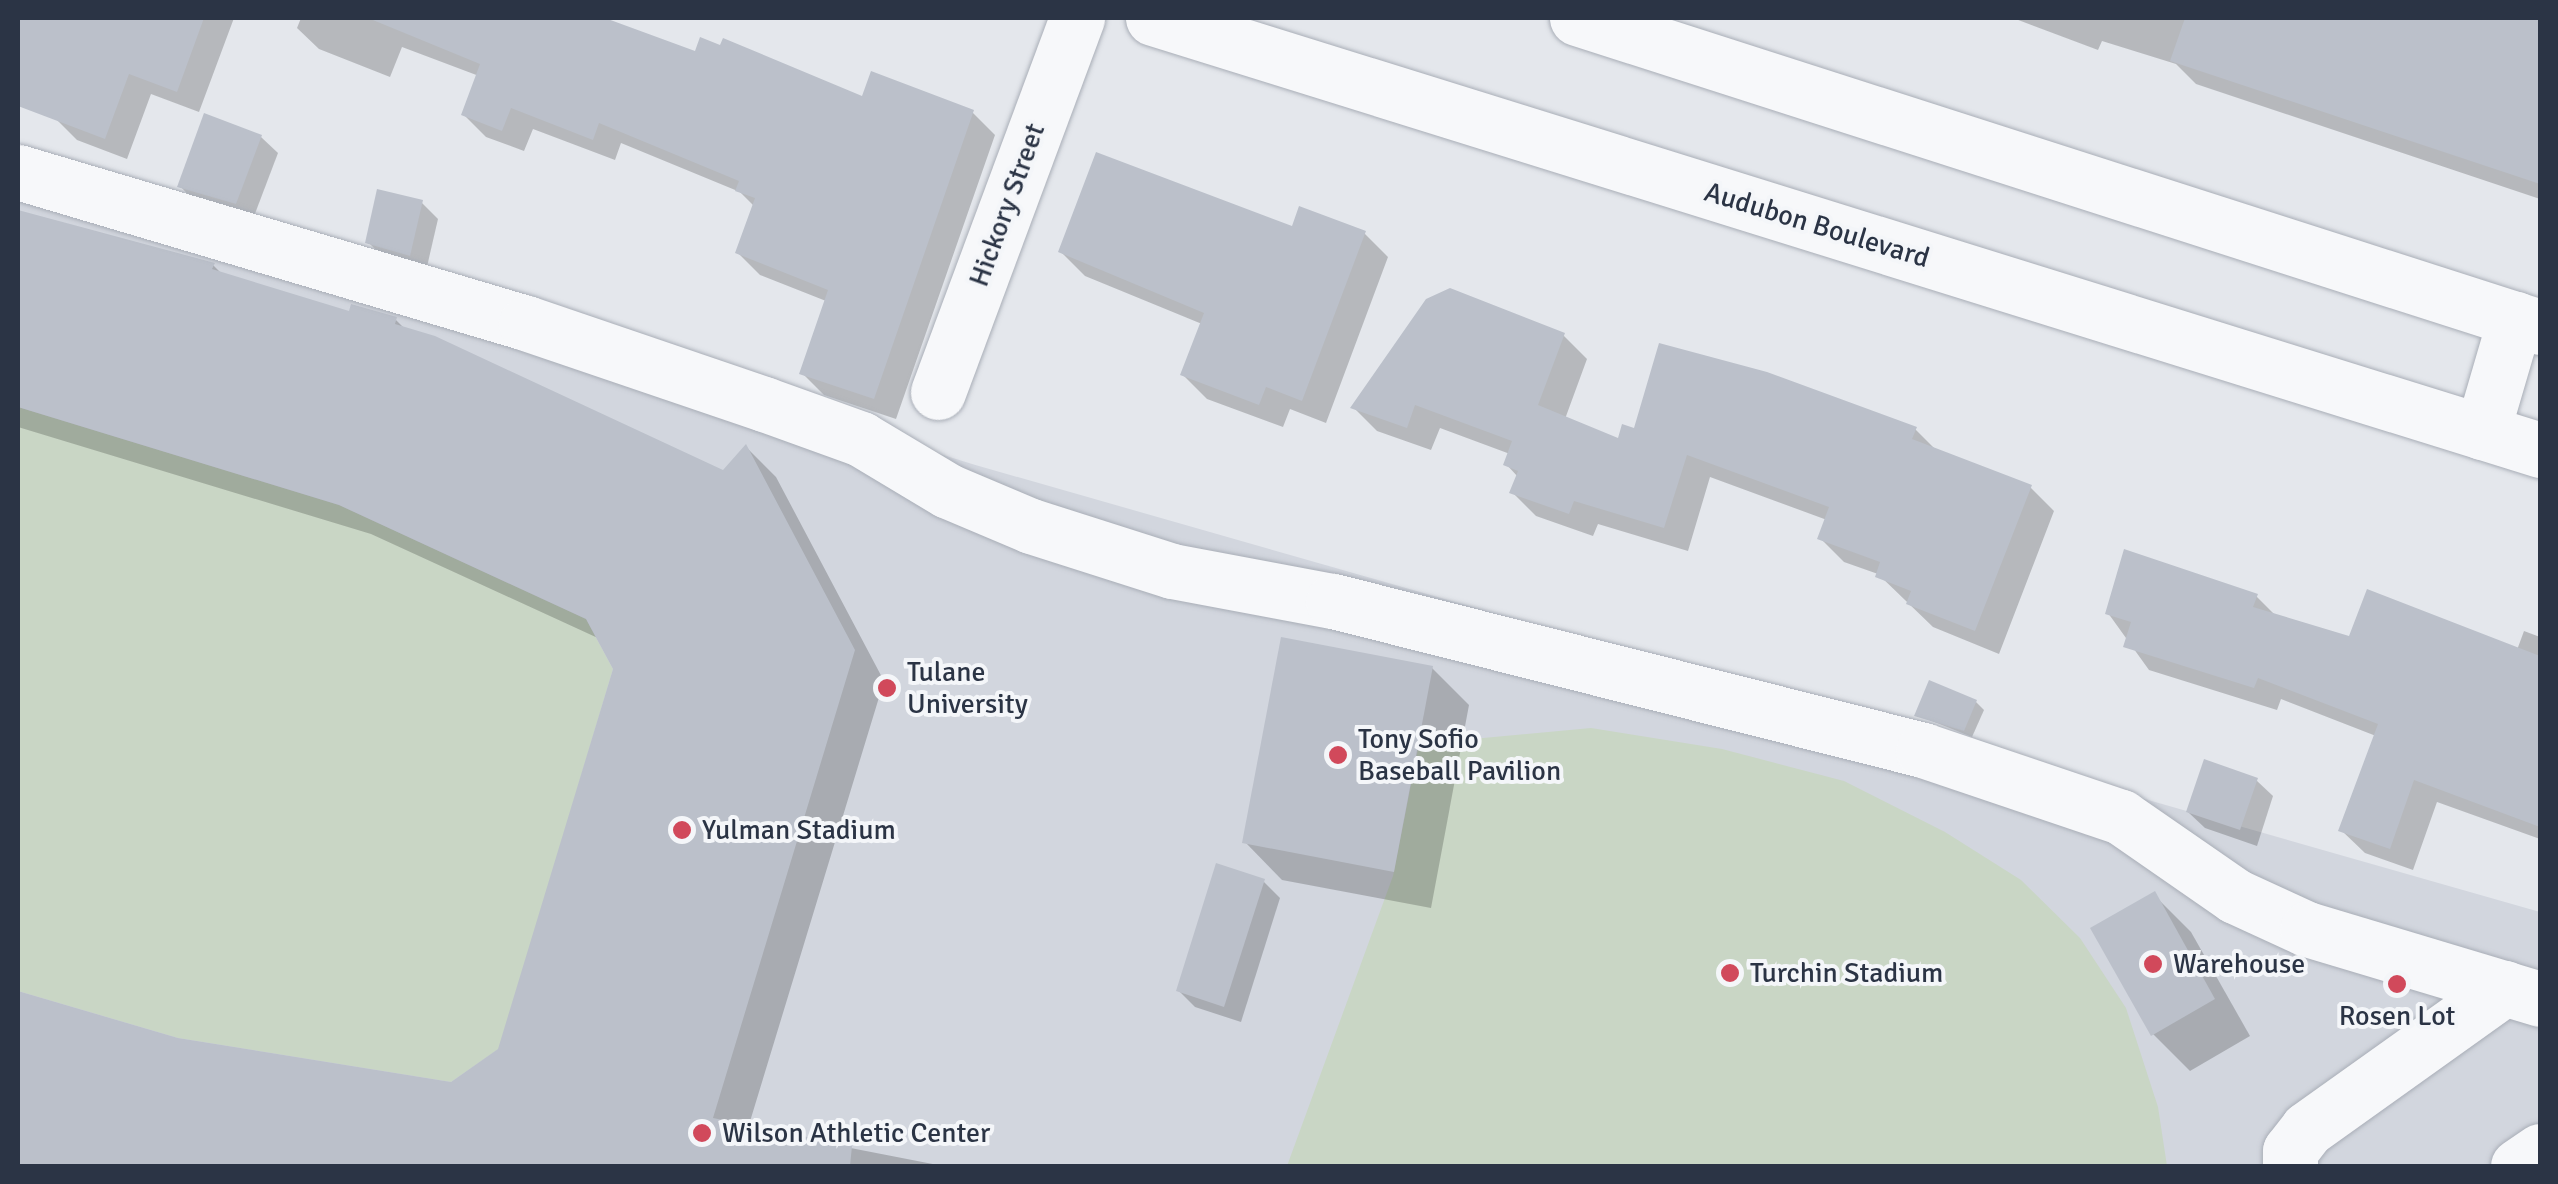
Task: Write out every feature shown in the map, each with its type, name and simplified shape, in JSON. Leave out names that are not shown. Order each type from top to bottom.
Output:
[{"type":"street","name":"Hickory Street","points":[[938,392],[1077,18]]},
{"type":"street","name":"Audubon Boulevard","points":[[1153,18],[2540,450]]},
{"type":"street","points":[[1577,18],[2528,323],[2482,432]]},
{"type":"street","points":[[18,172],[526,323],[764,404],[861,439],[948,491],[1032,526],[1172,570],[1351,606],[1972,766],[2121,817],[2235,896],[2307,929],[2522,993]]},
{"type":"street","points":[[2290,1166],[2290,1151],[2307,1128],[2522,993]]},
{"type":"street","points":[[2518,1166],[2540,1152]]},
{"type":"shaded area","name":"Tulane University","points":[[18,164],[972,464],[2540,912],[2540,1166],[18,1166]]},
{"type":"green space","points":[[18,407],[339,505],[586,619],[613,669],[500,1048],[451,1082],[178,1038],[18,991]]},
{"type":"green space","name":"Turchin Stadium","points":[[1591,728],[1722,749],[1844,781],[1945,832],[2021,880],[2080,938],[2126,1008],[2158,1107],[2167,1166],[1287,1166],[1393,876],[1419,744]]},
{"type":"building","points":[[18,18],[204,18],[177,92],[129,74],[105,139],[18,106]]},
{"type":"building","points":[[368,18],[605,18],[695,51],[700,37],[720,45],[723,38],[862,96],[871,71],[974,110],[874,399],[799,374],[828,290],[735,253],[755,198],[735,191],[739,181],[599,123],[593,140],[511,108],[502,131],[461,115],[480,64]]},
{"type":"building","points":[[2185,18],[2540,18],[2540,184],[2170,61]]},
{"type":"building","points":[[204,113],[262,135],[236,204],[177,187]]},
{"type":"building","points":[[1096,152],[1292,226],[1299,206],[1366,231],[1302,401],[1266,387],[1259,405],[1180,375],[1204,313],[1058,252]]},
{"type":"building","points":[[377,189],[423,200],[410,256],[365,243]]},
{"type":"building","name":"Yulman Stadium","points":[[18,210],[215,263],[212,269],[349,311],[351,304],[397,317],[395,324],[435,336],[723,470],[746,444],[855,650],[713,1118],[852,1146],[850,1166],[18,1166],[18,991],[178,1038],[451,1082],[498,1049],[613,669],[586,619],[339,505],[18,407]]},
{"type":"building","points":[[1450,288],[1565,333],[1538,405],[1618,438],[1622,424],[1634,428],[1659,343],[1767,372],[1917,427],[1912,439],[2032,485],[1975,631],[1906,604],[1911,591],[1875,577],[1880,562],[1817,539],[1829,507],[1687,455],[1664,528],[1574,501],[1569,514],[1509,493],[1518,471],[1503,465],[1512,441],[1415,405],[1407,428],[1350,408],[1426,299]]},
{"type":"building","points":[[2124,549],[2258,594],[2253,607],[2349,636],[2367,589],[2540,656],[2540,827],[2414,780],[2390,849],[2338,831],[2378,724],[2258,678],[2254,688],[2123,647],[2131,622],[2105,614]]},
{"type":"building","name":"Tony Sofio Baseball Pavilion","points":[[1281,637],[1433,666],[1394,872],[1242,843]]},
{"type":"building","points":[[1929,680],[1977,700],[1964,731],[1914,716]]},
{"type":"building","points":[[2204,759],[2258,778],[2240,830],[2186,812]]},
{"type":"building","points":[[1216,863],[1265,879],[1224,1007],[1176,991]]},
{"type":"building","name":"Warehouse","points":[[2155,891],[2215,999],[2151,1036],[2090,928]]},
{"type":"place","name":"Tulane University","points":[[887,688]]},
{"type":"place","name":"Tony Sofio Baseball Pavilion","points":[[1338,755]]},
{"type":"place","name":"Yulman Stadium","points":[[682,830]]},
{"type":"place","name":"Warehouse","points":[[2153,964]]},
{"type":"place","name":"Turchin Stadium","points":[[1730,973]]},
{"type":"place","name":"Rosen Lot","points":[[2397,984]]},
{"type":"place","name":"Wilson Athletic Center","points":[[702,1133]]}]
